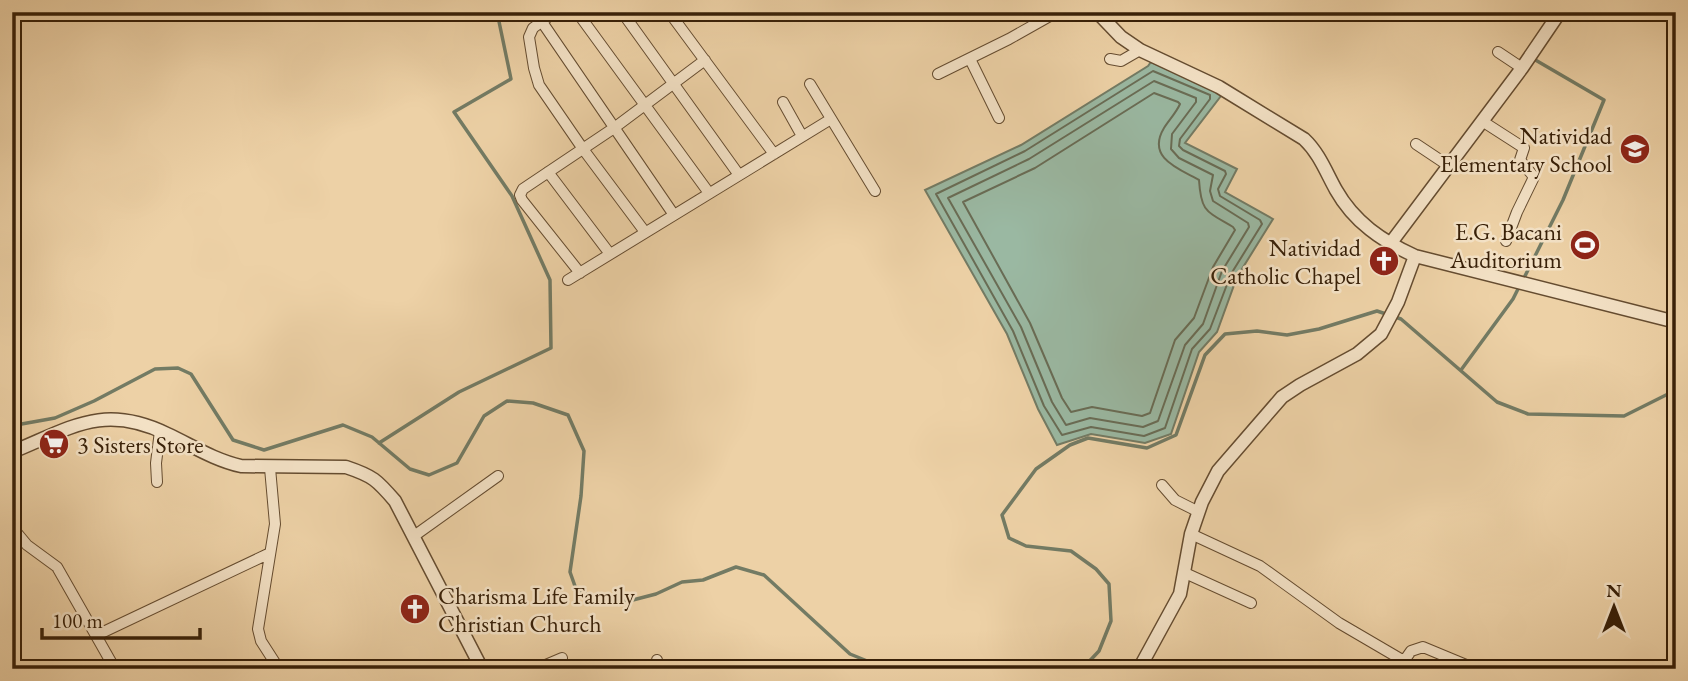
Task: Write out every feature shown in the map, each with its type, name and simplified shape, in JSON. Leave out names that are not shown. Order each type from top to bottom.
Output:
[{"type":"street","points":[[555,12],[533,28],[529,37],[539,85],[645,232]]},
{"type":"street","points":[[576,12],[709,193]]},
{"type":"street","points":[[622,12],[739,175]]},
{"type":"street","points":[[669,12],[774,154]]},
{"type":"street","points":[[938,74],[1057,12]]},
{"type":"street","points":[[1097,12],[1121,37],[1140,50],[1219,87],[1274,118],[1304,139],[1312,147],[1347,208],[1390,244],[1415,256],[1676,322]]},
{"type":"street","points":[[1390,244],[1522,68],[1560,12]]},
{"type":"street","points":[[542,22],[674,215]]},
{"type":"street","points":[[1110,59],[1121,61],[1140,50]]},
{"type":"street","points":[[1498,52],[1522,68]]},
{"type":"street","points":[[970,59],[999,118]]},
{"type":"street","points":[[580,273],[520,195],[523,189],[614,128],[705,60]]},
{"type":"street","points":[[810,84],[875,191]]},
{"type":"street","points":[[782,102],[802,136]]},
{"type":"street","points":[[568,280],[831,119]]},
{"type":"street","points":[[1482,121],[1524,148],[1520,160],[1534,177],[1506,241]]},
{"type":"street","points":[[1416,144],[1449,166]]},
{"type":"street","points":[[548,172],[610,254]]},
{"type":"street","points":[[1139,669],[1180,594],[1191,534],[1218,471],[1275,404],[1300,385],[1364,349],[1381,334],[1398,302],[1415,256]]},
{"type":"street","points":[[12,452],[86,421],[108,418],[131,420],[227,463],[270,468],[346,467],[376,479],[395,501],[482,669]]},
{"type":"street","points":[[157,482],[156,463],[160,431]]},
{"type":"street","points":[[270,468],[275,524],[268,554],[258,629],[261,641],[279,669]]},
{"type":"street","points":[[414,536],[498,476]]},
{"type":"street","points":[[1163,485],[1175,500],[1199,512]]},
{"type":"street","points":[[12,527],[27,545],[57,568],[115,669]]},
{"type":"street","points":[[1191,534],[1260,566],[1339,623],[1404,661],[1411,651],[1423,647],[1476,669]]},
{"type":"street","points":[[97,635],[268,554]]},
{"type":"street","points":[[1185,573],[1251,603]]},
{"type":"street","points":[[536,669],[562,658]]},
{"type":"water","points":[[1151,62],[1224,92],[1185,143],[1237,169],[1225,192],[1273,219],[1237,277],[1217,332],[1199,352],[1171,434],[1145,443],[1091,434],[1057,445],[1038,409],[1007,334],[925,190],[1021,145]]},
{"type":"waterway","points":[[379,443],[459,392],[551,348],[550,280],[512,196],[454,112],[511,79],[497,12]]},
{"type":"waterway","points":[[1523,280],[1563,200],[1604,100],[1532,58]]},
{"type":"waterway","points":[[1461,370],[1519,287]]},
{"type":"waterway","points":[[1082,669],[1099,651],[1111,621],[1109,584],[1096,569],[1071,551],[1026,546],[1009,538],[1002,515],[1036,469],[1070,445],[1088,438],[1147,448],[1176,435],[1205,355],[1225,334],[1257,331],[1287,335],[1319,329],[1377,311],[1401,319],[1497,402],[1528,414],[1624,416],[1676,390]]},
{"type":"waterway","points":[[12,421],[16,425],[55,418],[155,369],[178,368],[191,374],[233,440],[264,450],[343,425],[372,437],[410,469],[429,475],[457,463],[484,416],[507,401],[533,403],[568,415],[584,451],[581,496],[570,572],[576,589],[599,600],[629,601],[656,594],[682,582],[703,580],[736,567],[764,575],[850,654],[877,665],[898,669]]},
{"type":"waterway","points":[[991,669],[1018,669]]},
{"type":"place","name":"Natividad Elementary School","points":[[1635,149]]},
{"type":"place","name":"E.G. Bacani Auditorium","points":[[1585,245]]},
{"type":"place","name":"Natividad Catholic Chapel","points":[[1384,261]]},
{"type":"place","name":"3 Sisters Store","points":[[54,444]]},
{"type":"place","name":"Charisma Life Family Christian Church","points":[[415,609]]}]
